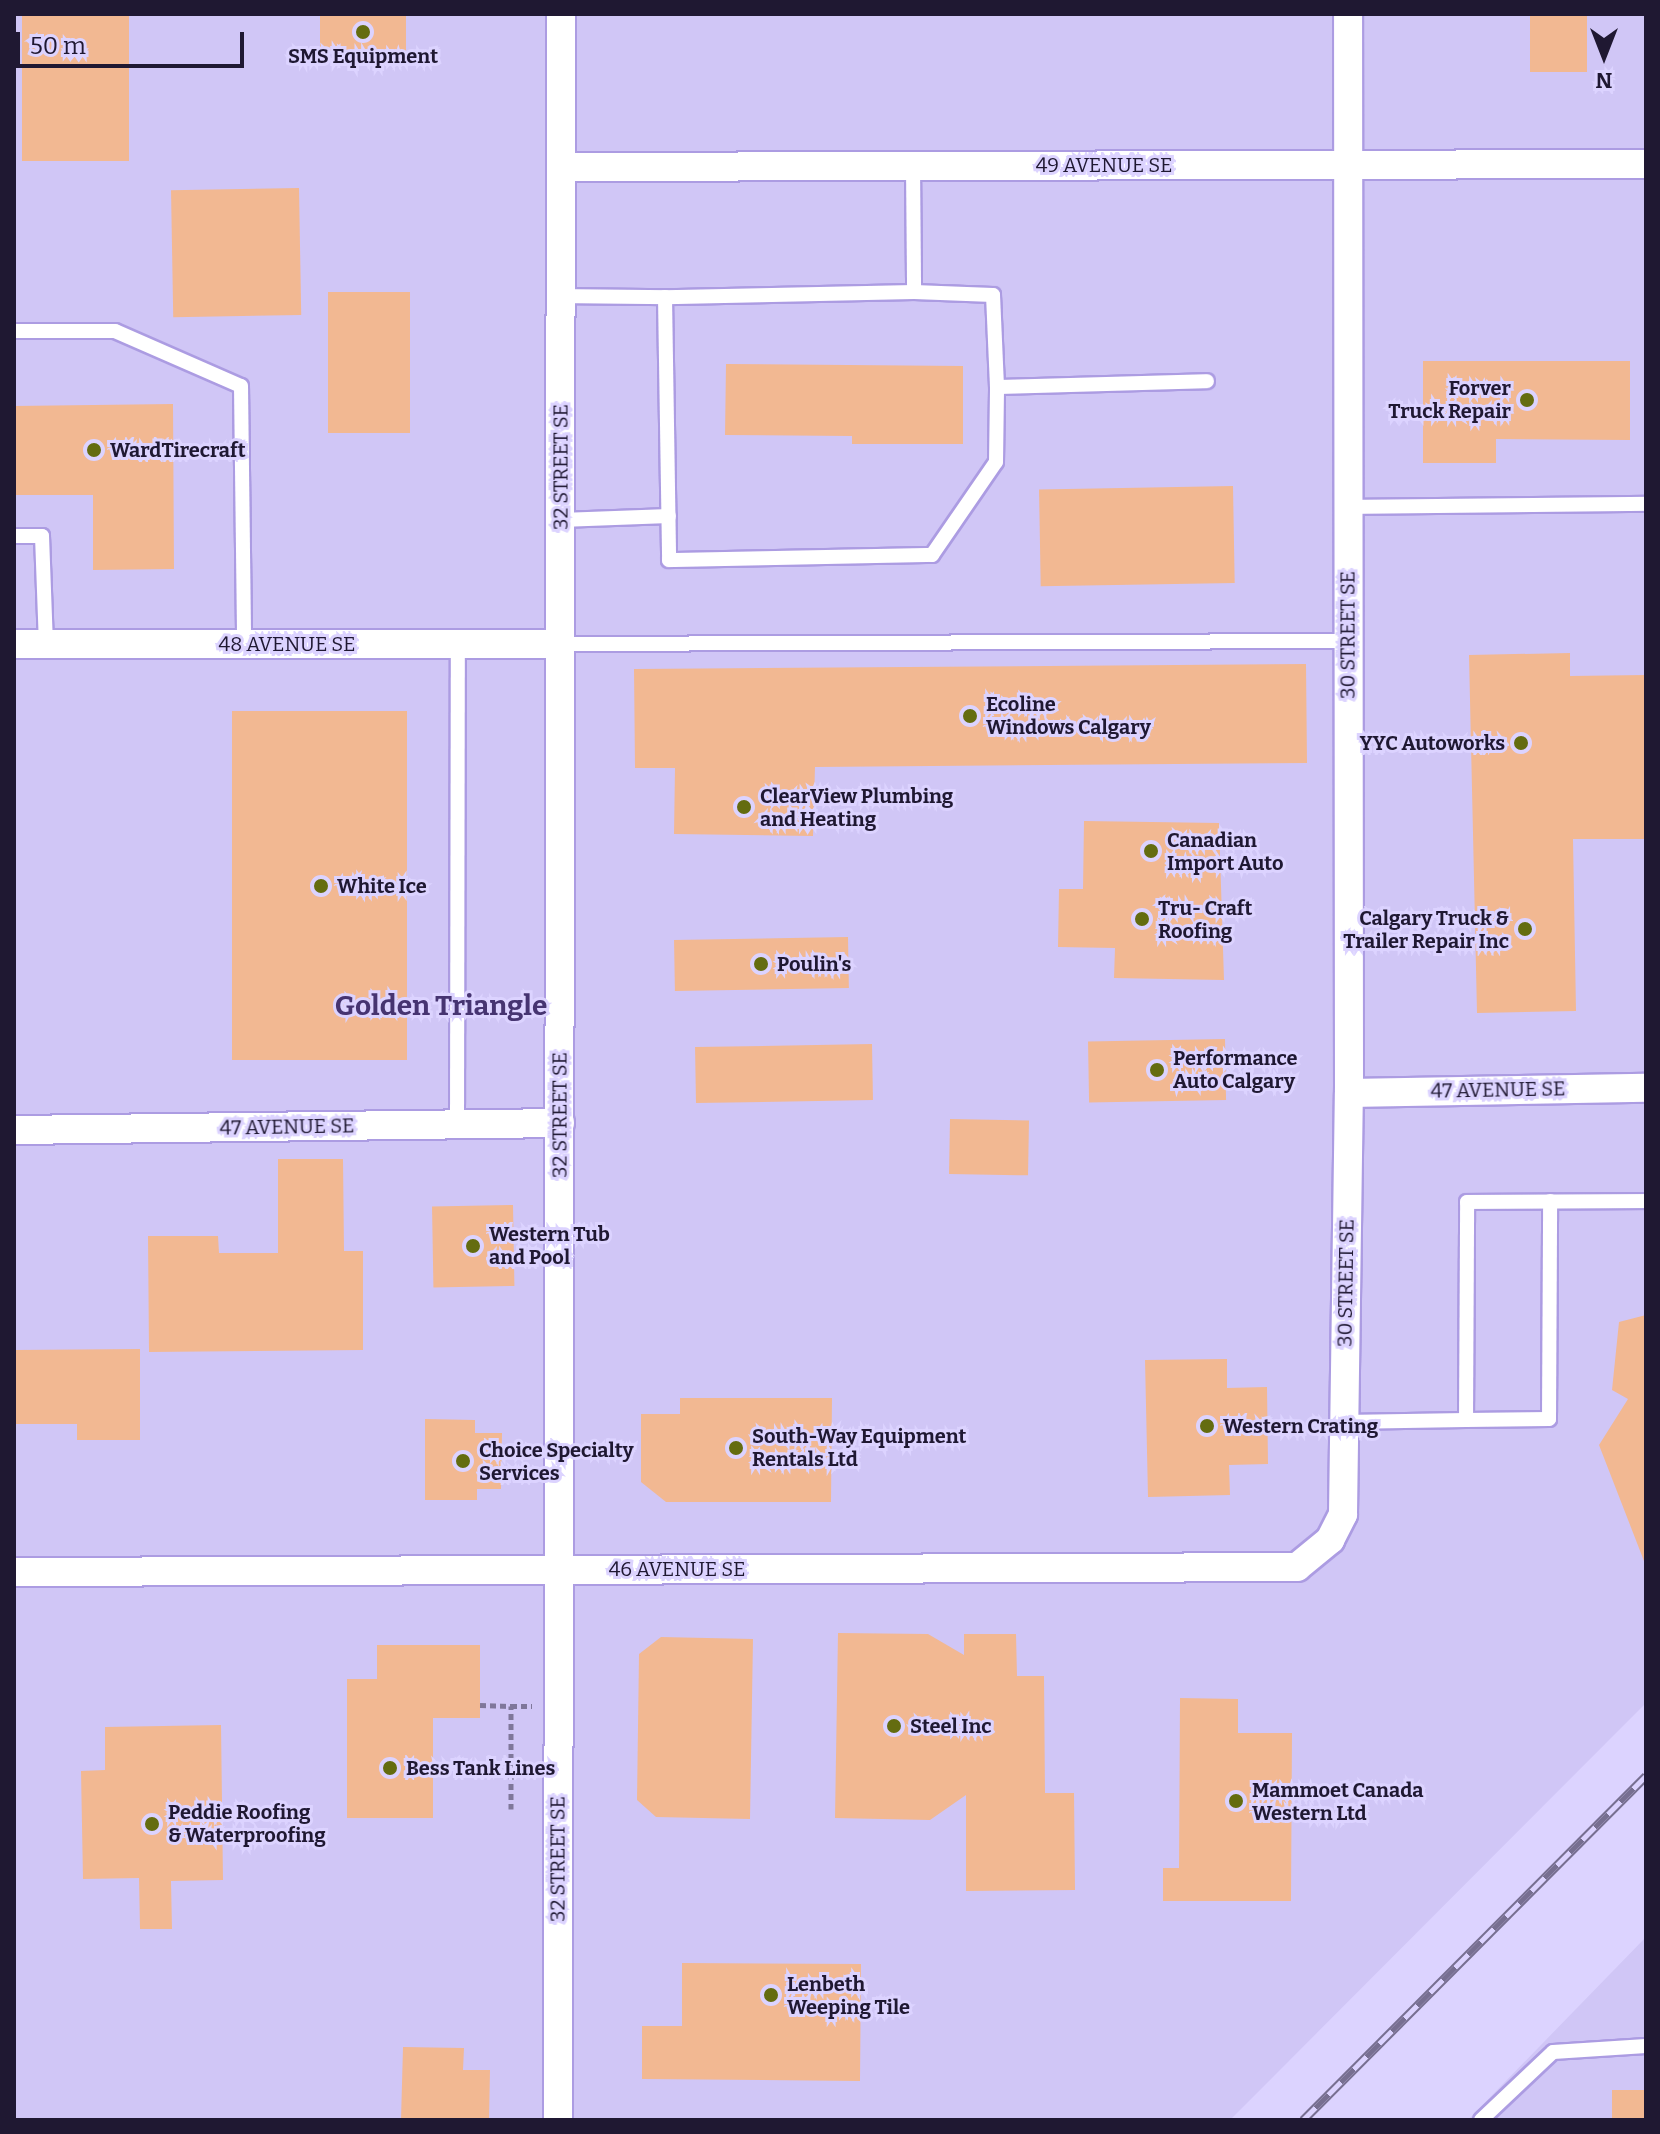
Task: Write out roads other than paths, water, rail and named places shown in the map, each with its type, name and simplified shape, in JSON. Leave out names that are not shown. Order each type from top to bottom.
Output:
[{"type":"street","name":"32 STREET SE","points":[[558,2120],[561,14]]},
{"type":"street","name":"30 STREET SE","points":[[1330,1540],[1343,1514],[1349,1093],[1348,14]]},
{"type":"street","name":"49 AVENUE SE","points":[[561,167],[1646,164]]},
{"type":"street","name":"48 AVENUE SE","points":[[14,644],[561,644]]},
{"type":"street","name":"47 AVENUE SE","points":[[1349,1093],[1646,1088]]},
{"type":"street","name":"47 AVENUE SE","points":[[14,1130],[560,1123]]},
{"type":"street","name":"46 AVENUE SE","points":[[14,1572],[1297,1567],[1330,1540]]},
{"type":"lane","points":[[913,165],[914,292]]},
{"type":"lane","points":[[561,296],[914,292],[993,295],[996,462],[932,555],[669,560],[665,297]]},
{"type":"lane","points":[[14,331],[115,331],[241,386],[244,644]]},
{"type":"lane","points":[[997,387],[1207,381]]},
{"type":"lane","points":[[1348,507],[1646,504]]},
{"type":"lane","points":[[561,520],[669,516]]},
{"type":"lane","points":[[14,536],[42,536],[46,644]]},
{"type":"lane","points":[[561,644],[1348,641]]},
{"type":"lane","points":[[457,1125],[458,644]]},
{"type":"lane","points":[[1344,1422],[1549,1419],[1550,1201]]},
{"type":"lane","points":[[1466,1420],[1467,1202],[1646,1201]]},
{"type":"lane","points":[[1481,2120],[1553,2052],[1646,2046]]},
{"type":"railway","points":[[1303,2120],[1646,1776]]},
{"type":"place","name":"SMS Equipment","points":[[363,32]]},
{"type":"place","name":"Forver Truck Repair","points":[[1527,400]]},
{"type":"place","name":"WardTirecraft","points":[[94,450]]},
{"type":"place","name":"Ecoline Windows Calgary","points":[[970,716]]},
{"type":"place","name":"YYC Autoworks","points":[[1521,743]]},
{"type":"place","name":"ClearView Plumbing and Heating","points":[[744,807]]},
{"type":"place","name":"Canadian Import Auto","points":[[1151,851]]},
{"type":"place","name":"White Ice","points":[[321,886]]},
{"type":"place","name":"Tru- Craft Roofing","points":[[1142,919]]},
{"type":"place","name":"Calgary Truck & Trailer Repair Inc","points":[[1525,929]]},
{"type":"place","name":"Poulin's","points":[[761,964]]},
{"type":"place","name":"Performance Auto Calgary","points":[[1157,1070]]},
{"type":"place","name":"Western Tub and Pool","points":[[473,1246]]},
{"type":"place","name":"Western Crating","points":[[1207,1426]]},
{"type":"place","name":"South-Way Equipment Rentals Ltd","points":[[736,1448]]},
{"type":"place","name":"Choice Specialty Services","points":[[463,1461]]},
{"type":"place","name":"Steel Inc","points":[[894,1726]]},
{"type":"place","name":"Bess Tank Lines","points":[[390,1768]]},
{"type":"place","name":"Mammoet Canada Western Ltd","points":[[1236,1801]]},
{"type":"place","name":"Peddie Roofing & Waterproofing","points":[[152,1824]]},
{"type":"place","name":"Lenbeth Weeping Tile","points":[[771,1995]]},
{"type":"district","name":"Golden Triangle","points":[[441,1006]]}]
